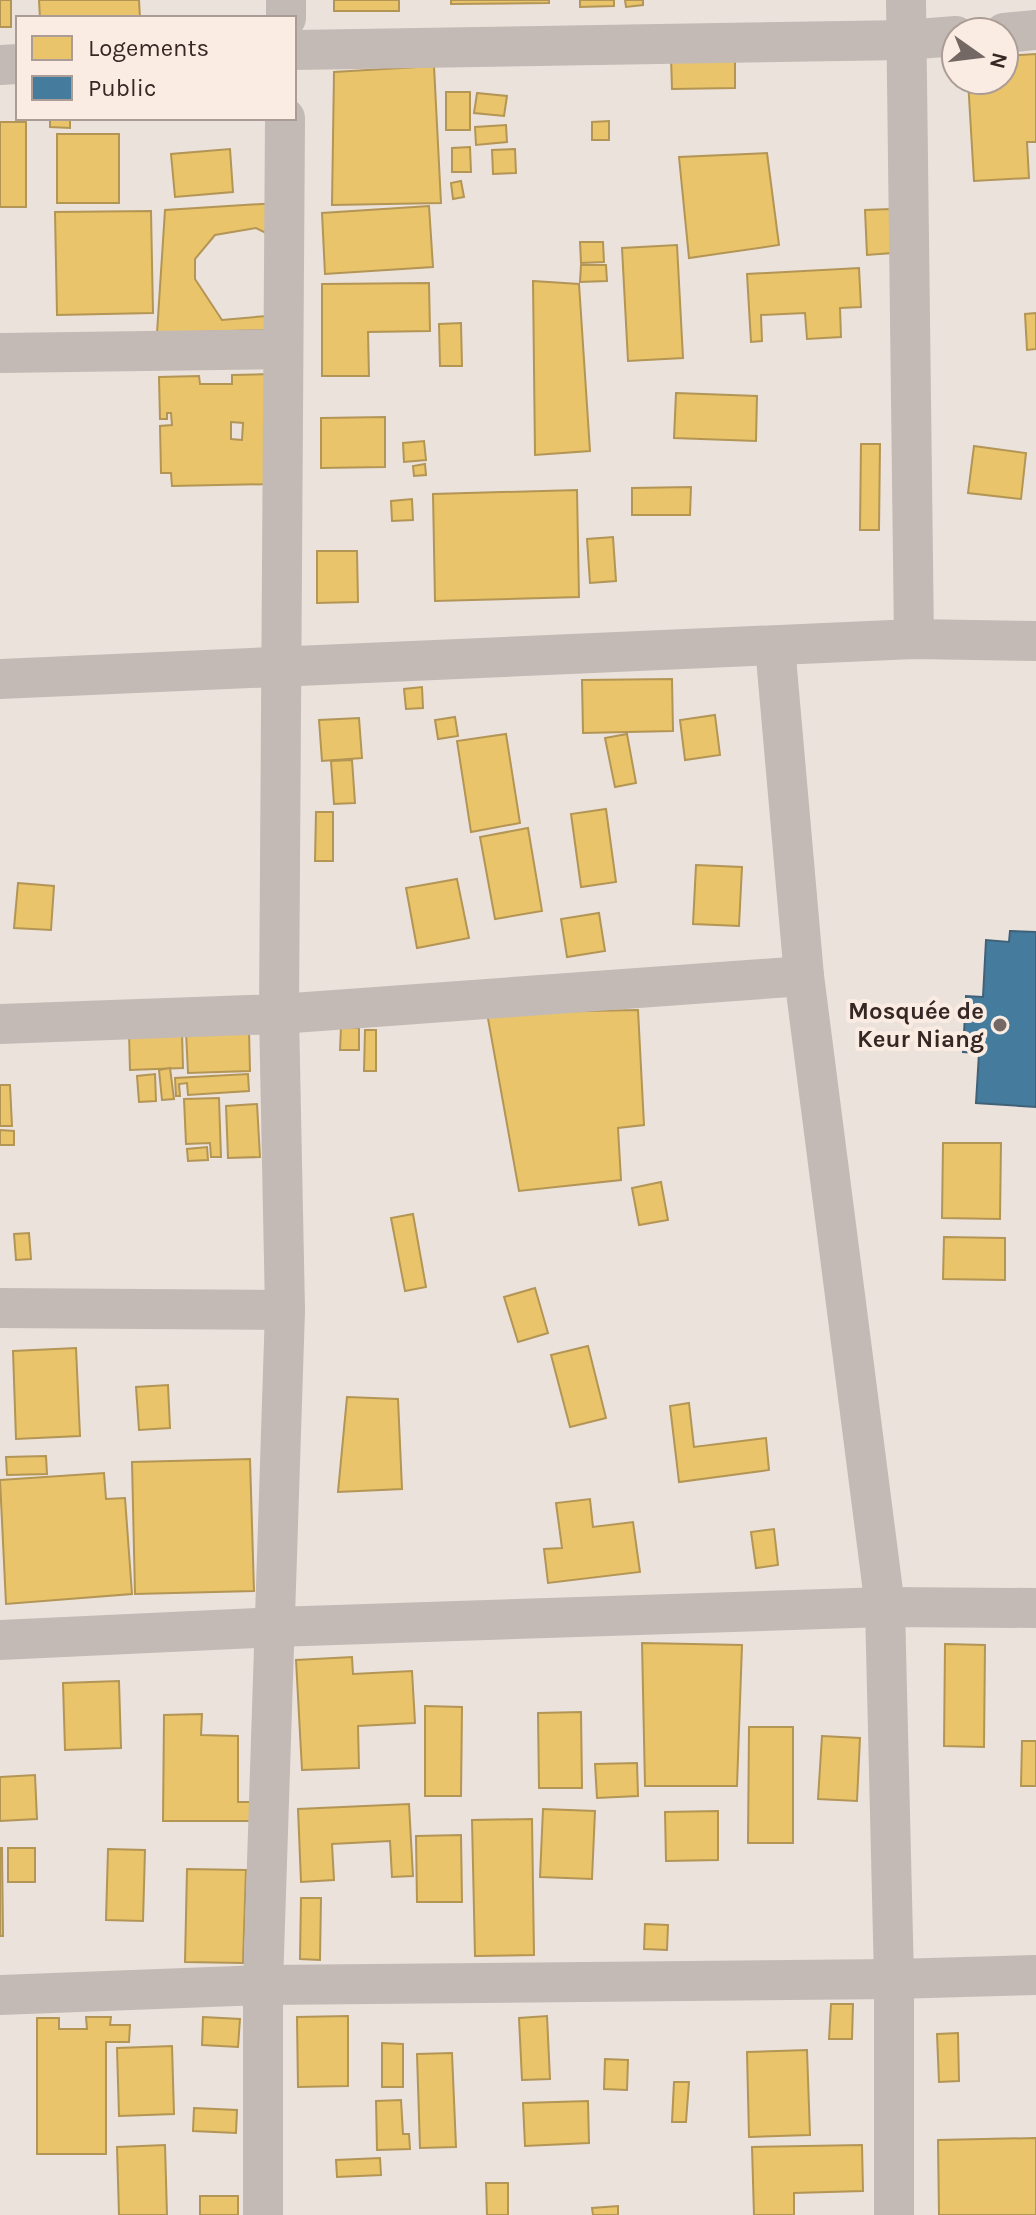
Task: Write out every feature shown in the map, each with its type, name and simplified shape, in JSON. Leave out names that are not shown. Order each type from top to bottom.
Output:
[{"type":"street","points":[[906,0],[914,639]]},
{"type":"street","points":[[296,50],[940,37]]},
{"type":"street","points":[[263,2215],[263,1985],[285,1310],[279,1014],[285,120]]},
{"type":"street","points":[[0,353],[283,349]]},
{"type":"street","points":[[0,679],[914,639],[1036,641]]},
{"type":"street","points":[[775,646],[804,976],[885,1607],[894,1979],[894,2215]]},
{"type":"street","points":[[0,1024],[279,1014],[804,976]]},
{"type":"street","points":[[0,1308],[285,1310]]},
{"type":"street","points":[[0,1640],[275,1627],[885,1607],[1036,1608]]},
{"type":"street","points":[[0,1995],[263,1985],[1036,1975]]},
{"type":"building: Logements","points":[[0,0],[11,0],[11,27],[0,27]]},
{"type":"building: Logements","points":[[39,0],[139,0],[140,16],[40,16]]},
{"type":"building: Logements","points":[[334,0],[399,0],[399,11],[334,11]]},
{"type":"building: Logements","points":[[451,0],[549,0],[549,3],[451,4]]},
{"type":"building: Logements","points":[[580,0],[614,0],[614,6],[580,7]]},
{"type":"building: Logements","points":[[625,0],[643,0],[643,5],[626,7]]},
{"type":"building: Logements","points":[[1036,54],[1036,142],[1027,142],[1029,178],[974,181],[969,96],[1020,96],[1020,55]]},
{"type":"building: Logements","points":[[735,56],[735,88],[672,89],[671,57]]},
{"type":"building: Logements","points":[[434,66],[441,203],[332,205],[334,72]]},
{"type":"building: Logements","points":[[446,92],[470,92],[470,130],[446,130]]},
{"type":"building: Logements","points":[[477,93],[507,96],[504,116],[474,113]]},
{"type":"building: Logements","points":[[50,120],[70,120],[70,128],[50,127]]},
{"type":"building: Logements","points":[[609,121],[609,140],[592,140],[592,122]]},
{"type":"building: Logements","points":[[0,122],[26,122],[26,207],[0,207]]},
{"type":"building: Logements","points":[[506,125],[507,142],[476,145],[475,127]]},
{"type":"building: Logements","points":[[57,134],[119,134],[119,203],[57,203]]},
{"type":"building: Logements","points":[[470,147],[471,172],[452,172],[452,148]]},
{"type":"building: Logements","points":[[230,149],[233,192],[175,197],[171,154]]},
{"type":"building: Logements","points":[[515,149],[516,173],[493,174],[492,150]]},
{"type":"building: Logements","points":[[767,153],[779,245],[689,258],[679,157]]},
{"type":"building: Logements","points":[[461,181],[464,197],[453,199],[451,183]]},
{"type":"building: Logements","points":[[276,203],[274,237],[256,228],[215,235],[195,259],[195,279],[222,320],[266,316],[267,330],[157,333],[165,210]]},
{"type":"building: Logements","points":[[429,206],[433,267],[325,274],[322,213]]},
{"type":"building: Logements","points":[[890,209],[892,253],[867,255],[865,210]]},
{"type":"building: Logements","points":[[151,211],[153,313],[57,315],[55,212]]},
{"type":"building: Logements","points":[[580,242],[603,242],[604,262],[581,263]]},
{"type":"building: Logements","points":[[677,245],[683,358],[628,361],[622,248]]},
{"type":"building: Logements","points":[[581,265],[606,265],[607,281],[580,282]]},
{"type":"building: Logements","points":[[859,268],[861,307],[840,308],[841,337],[807,339],[805,313],[761,315],[762,341],[751,342],[747,274]]},
{"type":"building: Logements","points":[[533,281],[579,284],[590,451],[535,455]]},
{"type":"building: Logements","points":[[429,283],[430,331],[368,332],[369,376],[322,376],[322,284]]},
{"type":"building: Logements","points":[[1036,313],[1036,349],[1027,350],[1025,314]]},
{"type":"building: Logements","points":[[461,323],[462,366],[440,366],[439,324]]},
{"type":"building: Logements","points":[[272,374],[274,484],[172,486],[171,473],[161,473],[160,426],[172,425],[171,413],[167,413],[167,419],[160,419],[159,377],[199,376],[200,384],[232,384],[232,375]],"holes":[[[231,422],[243,423],[242,440],[231,439]]]},
{"type":"building: Logements","points":[[676,393],[757,396],[756,441],[674,438]]},
{"type":"building: Logements","points":[[385,417],[385,467],[321,468],[321,418]]},
{"type":"building: Logements","points":[[424,441],[426,460],[404,462],[403,443]]},
{"type":"building: Logements","points":[[861,444],[880,444],[879,530],[860,530]]},
{"type":"building: Logements","points":[[974,446],[1026,453],[1021,499],[968,493]]},
{"type":"building: Logements","points":[[425,464],[426,475],[414,476],[413,466]]},
{"type":"building: Logements","points":[[691,487],[690,515],[632,515],[632,488]]},
{"type":"building: Logements","points":[[577,490],[579,597],[435,601],[433,494]]},
{"type":"building: Logements","points":[[412,499],[413,520],[392,521],[391,501]]},
{"type":"building: Logements","points":[[613,537],[616,581],[590,583],[587,539]]},
{"type":"building: Logements","points":[[317,551],[357,551],[358,602],[317,603]]},
{"type":"building: Logements","points":[[672,679],[673,731],[583,733],[582,680]]},
{"type":"building: Logements","points":[[422,687],[423,708],[406,709],[404,689]]},
{"type":"building: Logements","points":[[715,715],[720,755],[685,760],[680,720]]},
{"type":"building: Logements","points":[[455,717],[458,736],[438,739],[435,720]]},
{"type":"building: Logements","points":[[359,718],[362,758],[322,761],[319,720]]},
{"type":"building: Logements","points":[[506,734],[520,823],[471,832],[457,741]]},
{"type":"building: Logements","points":[[627,734],[636,783],[615,787],[605,738]]},
{"type":"building: Logements","points":[[352,760],[355,803],[334,804],[331,761]]},
{"type":"building: Logements","points":[[606,809],[616,882],[581,887],[571,814]]},
{"type":"building: Logements","points":[[316,812],[333,812],[333,861],[315,861]]},
{"type":"building: Logements","points":[[528,828],[542,911],[495,919],[480,837]]},
{"type":"building: Logements","points":[[696,865],[742,867],[739,926],[693,924]]},
{"type":"building: Logements","points":[[457,879],[469,938],[417,948],[406,888]]},
{"type":"building: Logements","points":[[18,883],[54,886],[51,930],[14,928]]},
{"type":"building: Logements","points":[[599,913],[605,951],[567,957],[561,919]]},
{"type":"building: Logements","points":[[638,1010],[644,1125],[618,1128],[621,1180],[519,1191],[487,1013]]},
{"type":"building: Logements","points":[[341,1027],[359,1028],[359,1050],[340,1050]]},
{"type":"building: Logements","points":[[249,1029],[250,1071],[188,1073],[186,1032]]},
{"type":"building: Logements","points":[[365,1030],[376,1030],[376,1071],[364,1071]]},
{"type":"building: Logements","points":[[182,1032],[183,1068],[130,1070],[129,1033]]},
{"type":"building: Logements","points":[[170,1068],[174,1099],[162,1100],[159,1070]]},
{"type":"building: Logements","points":[[155,1074],[156,1101],[139,1102],[137,1076]]},
{"type":"building: Logements","points":[[248,1074],[249,1091],[188,1095],[187,1083],[179,1084],[180,1096],[176,1096],[175,1078]]},
{"type":"building: Logements","points":[[0,1085],[10,1085],[12,1126],[0,1126]]},
{"type":"building: Logements","points":[[219,1098],[221,1157],[211,1157],[210,1143],[186,1144],[184,1099]]},
{"type":"building: Logements","points":[[257,1104],[260,1157],[228,1158],[226,1106]]},
{"type":"building: Logements","points":[[0,1130],[14,1131],[14,1145],[0,1145]]},
{"type":"building: Logements","points":[[943,1143],[1001,1143],[1000,1219],[942,1218]]},
{"type":"building: Logements","points":[[207,1147],[208,1160],[188,1161],[187,1149]]},
{"type":"building: Logements","points":[[661,1182],[668,1220],[639,1225],[632,1188]]},
{"type":"building: Logements","points":[[413,1214],[426,1287],[405,1291],[391,1218]]},
{"type":"building: Logements","points":[[29,1233],[31,1259],[16,1260],[14,1234]]},
{"type":"building: Logements","points":[[944,1237],[1005,1238],[1005,1280],[943,1279]]},
{"type":"building: Logements","points":[[535,1288],[548,1333],[518,1342],[504,1297]]},
{"type":"building: Logements","points":[[588,1346],[606,1418],[570,1427],[551,1355]]},
{"type":"building: Logements","points":[[76,1348],[80,1436],[16,1439],[13,1351]]},
{"type":"building: Logements","points":[[168,1385],[170,1428],[139,1430],[136,1387]]},
{"type":"building: Logements","points":[[347,1397],[398,1399],[402,1489],[338,1492]]},
{"type":"building: Logements","points":[[689,1403],[694,1447],[766,1438],[769,1470],[679,1482],[670,1406]]},
{"type":"building: Logements","points":[[46,1456],[47,1474],[7,1475],[6,1457]]},
{"type":"building: Logements","points":[[250,1459],[254,1591],[135,1594],[132,1462]]},
{"type":"building: Logements","points":[[104,1473],[106,1499],[125,1498],[132,1594],[6,1604],[0,1480]]},
{"type":"building: Logements","points":[[590,1499],[593,1527],[633,1522],[640,1572],[548,1583],[544,1549],[562,1548],[556,1503]]},
{"type":"building: Logements","points":[[774,1529],[778,1565],[756,1568],[751,1532]]},
{"type":"building: Logements","points":[[642,1643],[742,1645],[737,1786],[645,1786]]},
{"type":"building: Logements","points":[[945,1644],[985,1645],[984,1747],[944,1746]]},
{"type":"building: Logements","points":[[352,1657],[353,1674],[412,1671],[415,1723],[358,1726],[359,1768],[302,1770],[296,1660]]},
{"type":"building: Logements","points":[[119,1681],[121,1748],[65,1750],[63,1683]]},
{"type":"building: Logements","points":[[425,1706],[462,1707],[461,1796],[425,1796]]},
{"type":"building: Logements","points":[[581,1712],[582,1788],[539,1788],[538,1713]]},
{"type":"building: Logements","points":[[202,1714],[201,1735],[238,1736],[238,1802],[262,1802],[262,1821],[163,1821],[164,1715]]},
{"type":"building: Logements","points":[[749,1727],[793,1727],[793,1843],[748,1843]]},
{"type":"building: Logements","points":[[822,1736],[860,1738],[857,1801],[818,1799]]},
{"type":"building: Logements","points":[[1022,1741],[1036,1741],[1036,1786],[1021,1786]]},
{"type":"building: Logements","points":[[637,1763],[638,1796],[597,1798],[595,1764]]},
{"type":"building: Logements","points":[[35,1775],[37,1819],[0,1821],[0,1777]]},
{"type":"building: Logements","points":[[409,1804],[413,1876],[392,1877],[390,1841],[332,1844],[334,1880],[301,1882],[298,1809]]},
{"type":"building: Logements","points":[[543,1809],[595,1811],[592,1879],[540,1877]]},
{"type":"building: Logements","points":[[718,1811],[718,1860],[666,1861],[665,1812]]},
{"type":"building: Logements","points":[[532,1819],[534,1955],[475,1956],[472,1820]]},
{"type":"building: Logements","points":[[461,1835],[462,1902],[417,1902],[416,1836]]},
{"type":"building: Logements","points":[[2,1848],[3,1936],[0,1936]]},
{"type":"building: Logements","points":[[8,1848],[35,1848],[35,1882],[8,1882]]},
{"type":"building: Logements","points":[[108,1849],[145,1850],[143,1921],[106,1920]]},
{"type":"building: Logements","points":[[187,1869],[246,1870],[243,1963],[185,1962]]},
{"type":"building: Logements","points":[[301,1898],[321,1898],[320,1960],[300,1959]]},
{"type":"building: Logements","points":[[645,1924],[668,1925],[667,1950],[644,1949]]},
{"type":"building: Logements","points":[[831,2004],[853,2004],[852,2039],[829,2039]]},
{"type":"building: Logements","points":[[348,2016],[348,2086],[298,2087],[297,2017]]},
{"type":"building: Logements","points":[[547,2016],[550,2079],[522,2080],[519,2018]]},
{"type":"building: Logements","points":[[86,2017],[111,2017],[110,2025],[130,2025],[129,2042],[106,2042],[106,2154],[37,2154],[37,2018],[59,2018],[59,2029],[87,2029]]},
{"type":"building: Logements","points":[[203,2017],[240,2019],[238,2047],[202,2045]]},
{"type":"building: Logements","points":[[958,2033],[959,2081],[939,2082],[937,2034]]},
{"type":"building: Logements","points":[[382,2043],[403,2044],[403,2087],[382,2087]]},
{"type":"building: Logements","points":[[172,2046],[174,2114],[119,2116],[117,2048]]},
{"type":"building: Logements","points":[[807,2050],[810,2135],[749,2137],[747,2052]]},
{"type":"building: Logements","points":[[452,2053],[456,2147],[420,2148],[417,2054]]},
{"type":"building: Logements","points":[[605,2059],[628,2060],[627,2090],[604,2089]]},
{"type":"building: Logements","points":[[674,2082],[689,2082],[686,2122],[672,2122]]},
{"type":"building: Logements","points":[[401,2100],[403,2134],[409,2134],[410,2149],[377,2150],[376,2101]]},
{"type":"building: Logements","points":[[588,2101],[589,2143],[525,2146],[523,2103]]},
{"type":"building: Logements","points":[[194,2108],[237,2110],[236,2133],[193,2131]]},
{"type":"building: Logements","points":[[1036,2138],[1036,2215],[939,2215],[938,2140]]},
{"type":"building: Logements","points":[[165,2145],[167,2215],[119,2215],[117,2147]]},
{"type":"building: Logements","points":[[862,2145],[863,2191],[794,2193],[794,2215],[754,2215],[752,2147]]},
{"type":"building: Logements","points":[[380,2158],[381,2175],[337,2177],[336,2160]]},
{"type":"building: Logements","points":[[486,2183],[508,2183],[508,2215],[487,2215]]},
{"type":"building: Logements","points":[[200,2196],[238,2196],[238,2215],[200,2215]]},
{"type":"building: Logements","points":[[618,2206],[618,2215],[593,2215],[592,2208]]},
{"type":"building: Public","name":"Mosquée de Keur Niang","points":[[1010,931],[1036,932],[1036,1107],[976,1103],[979,1053],[963,1052],[966,996],[983,997],[986,940],[1009,942]]},
{"type":"place","name":"Mosquée de Keur Niang","points":[[1000,1025]]}]
